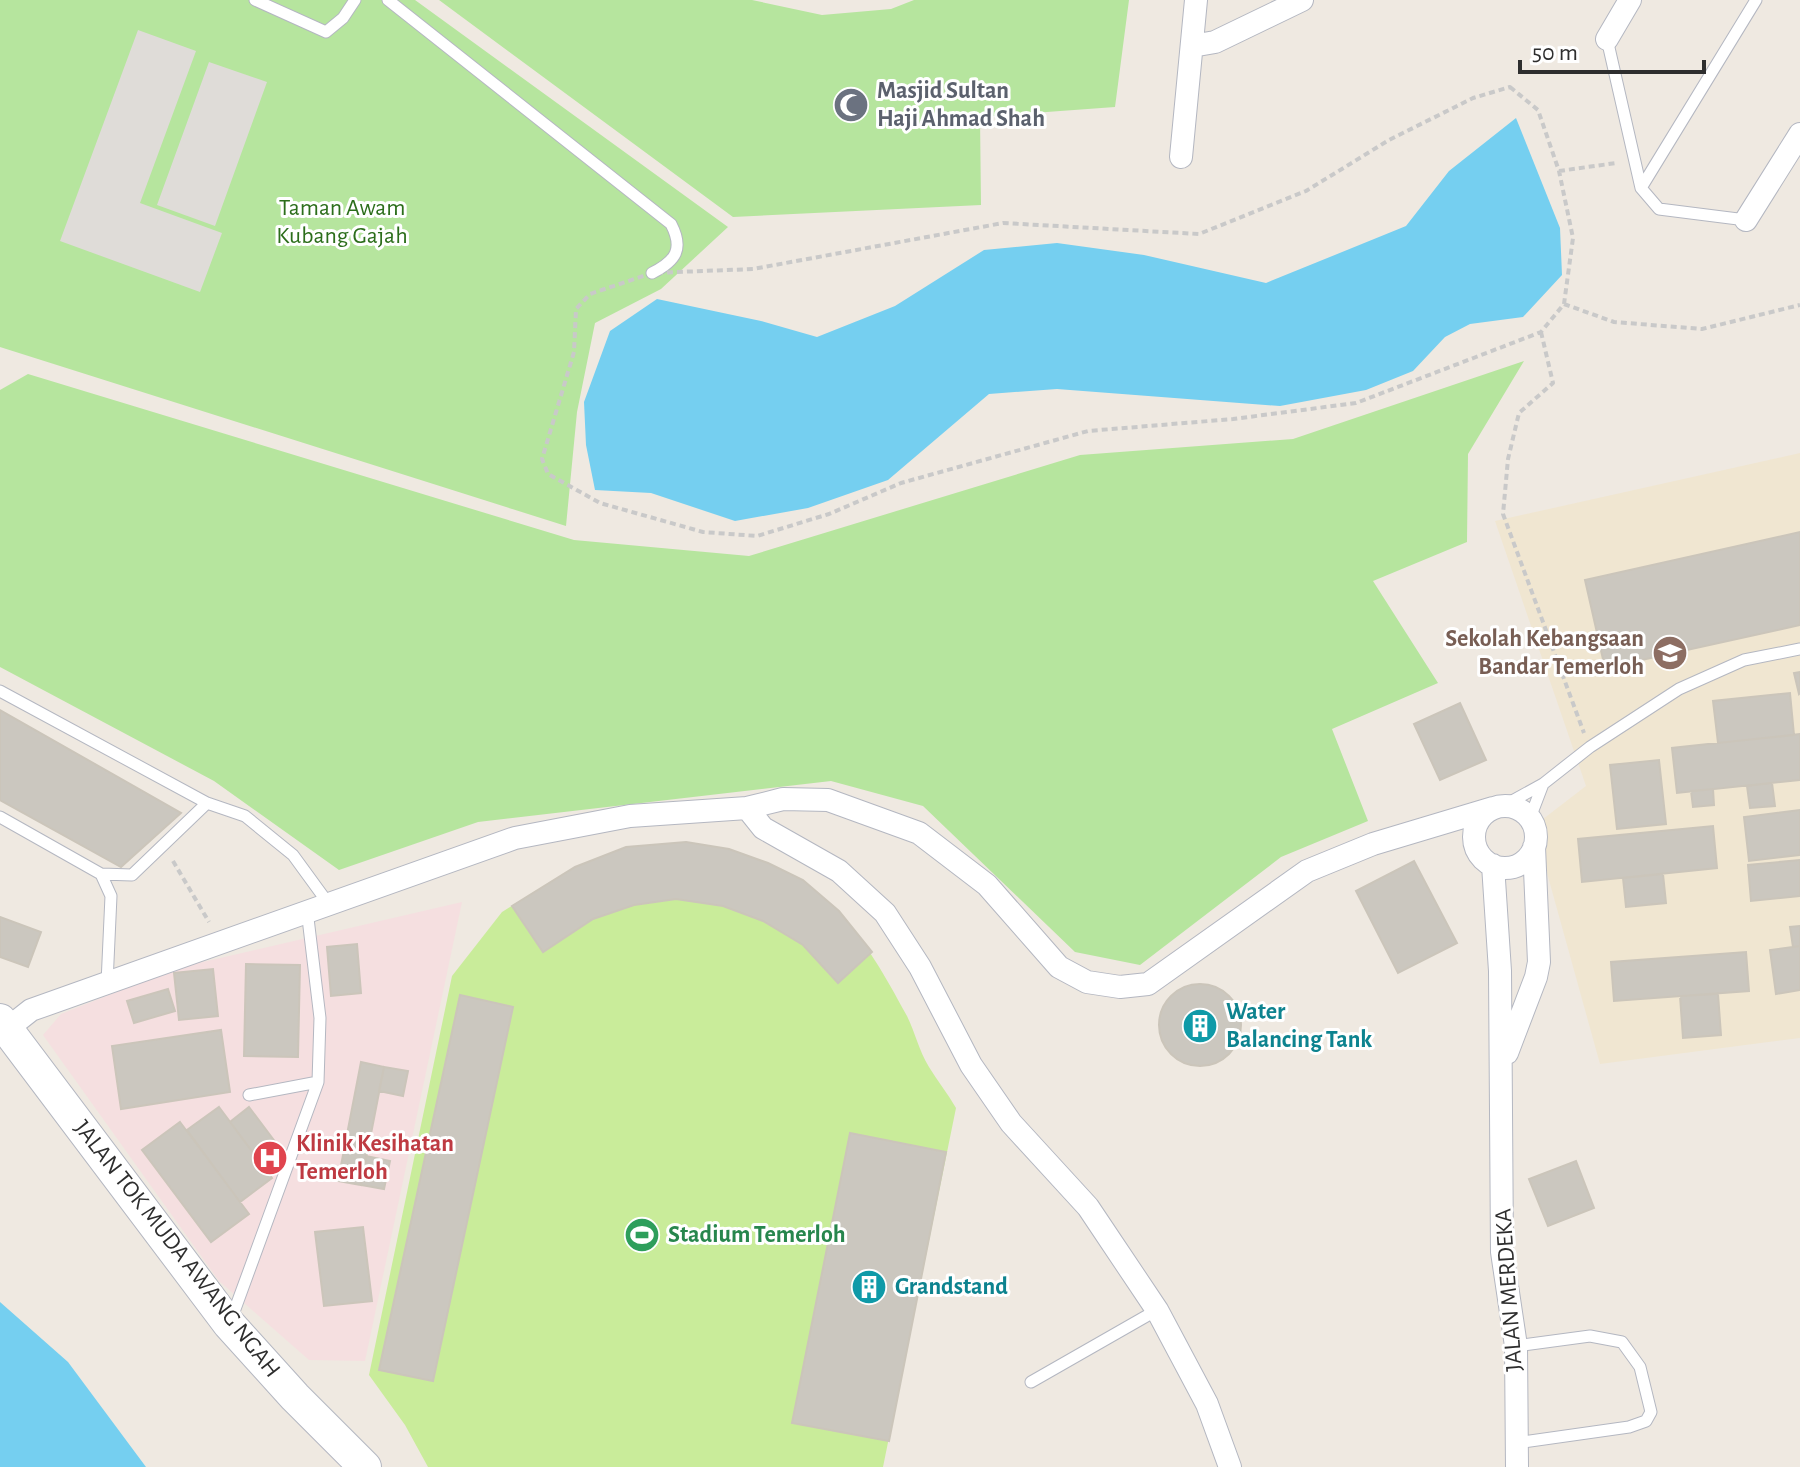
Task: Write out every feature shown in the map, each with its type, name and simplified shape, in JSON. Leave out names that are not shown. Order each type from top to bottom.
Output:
[{"type":"main road","name":"JALAN TOK MUDA AWANG NGAH","points":[[3,1024],[229,1324],[295,1397],[365,1467]]},
{"type":"street","points":[[1181,157],[1196,0]]},
{"type":"street","points":[[1192,46],[1215,42],[1302,0]]},
{"type":"street","points":[[1607,39],[1630,0]]},
{"type":"street","points":[[1746,220],[1800,134]]},
{"type":"street","points":[[3,1024],[31,1010],[317,906],[515,838],[630,816],[747,808],[783,799],[828,800],[919,833],[987,885],[1059,967],[1087,982],[1120,987],[1148,984],[1307,871],[1373,844],[1498,807],[1513,806],[1530,818],[1534,827],[1534,847],[1530,855],[1516,865],[1493,865],[1484,859],[1474,841],[1478,822],[1498,807]]},
{"type":"street","points":[[747,808],[763,828],[839,871],[885,913],[920,967],[971,1065],[1011,1123],[1088,1207],[1157,1310],[1207,1404],[1230,1467]]},
{"type":"street","points":[[1428,828],[1474,841]]},
{"type":"street","name":"JALAN MERDEKA","points":[[1502,1065],[1539,962],[1534,847]]},
{"type":"street","name":"JALAN MERDEKA","points":[[1493,865],[1500,971],[1502,1252],[1516,1346],[1517,1467]]},
{"type":"lane","points":[[255,0],[326,32],[343,18],[355,0]]},
{"type":"lane","points":[[388,0],[671,224],[678,237],[677,252],[669,265],[652,273]]},
{"type":"lane","points":[[1641,188],[1756,0]]},
{"type":"lane","points":[[1607,39],[1641,188],[1659,209],[1746,220]]},
{"type":"lane","points":[[1498,807],[1543,784],[1590,747],[1692,683],[1744,660],[1800,649]]},
{"type":"lane","points":[[0,691],[207,803],[245,816],[293,855],[317,906],[318,1082],[229,1324]]},
{"type":"lane","points":[[1530,818],[1543,784]]},
{"type":"lane","points":[[0,817],[101,874],[132,875],[207,803]]},
{"type":"lane","points":[[101,874],[111,896],[107,983]]},
{"type":"lane","points":[[249,1095],[318,1082]]},
{"type":"lane","points":[[1031,1382],[1157,1310]]},
{"type":"lane","points":[[1516,1346],[1590,1336],[1622,1342],[1640,1367],[1651,1412],[1646,1421],[1629,1427],[1516,1443]]},
{"type":"path","points":[[1510,87],[1538,110],[1559,171],[1573,238],[1564,304],[1541,332],[1356,403],[1233,419],[1088,431],[901,483],[829,514],[757,536],[703,532],[600,503],[548,474],[542,459],[574,352],[576,309],[590,294],[652,273],[753,269],[1003,223],[1199,234],[1306,191],[1389,140],[1473,98],[1510,87]]},
{"type":"path","points":[[1559,171],[1636,160]]},
{"type":"path","points":[[1564,304],[1614,322],[1702,329],[1800,305]]},
{"type":"path","points":[[1541,332],[1553,383],[1519,413],[1508,459],[1503,514],[1590,747]]},
{"type":"path","points":[[159,849],[177,864],[220,942]]},
{"type":"shaded area","points":[[138,30],[196,51],[140,203],[222,233],[200,292],[60,241]]},
{"type":"shaded area","points":[[209,62],[267,82],[215,226],[157,205]]},
{"type":"shaded area","name":"Sekolah Kebangsaan Bandar Temerloh","points":[[1800,453],[1800,1038],[1600,1064],[1534,826],[1586,786],[1495,521]]},
{"type":"shaded area","name":"Klinik Kesihatan Temerloh","points":[[462,902],[365,1361],[309,1360],[219,1281],[43,1035],[61,1014],[177,968]]},
{"type":"green space","name":"Taman Awam Kubang Gajah","points":[[0,0],[415,0],[728,227],[661,289],[595,323],[577,412],[566,526],[0,347]]},
{"type":"green space","name":"Masjid Sultan Haji Ahmad Shah","points":[[439,0],[752,0],[822,15],[891,9],[914,0],[1129,0],[1115,107],[980,117],[981,205],[733,217]]},
{"type":"green space","points":[[1524,361],[1468,454],[1467,542],[1373,581],[1438,683],[1332,729],[1368,821],[1281,857],[1140,965],[1075,952],[923,806],[831,781],[478,822],[339,870],[214,781],[0,667],[0,390],[28,374],[574,540],[749,556],[1080,455],[1293,439]]},
{"type":"green space","points":[[686,842],[765,863],[796,878],[822,896],[844,919],[886,978],[907,1016],[926,1061],[956,1108],[883,1467],[428,1467],[405,1425],[369,1375],[452,976],[502,912],[575,867],[626,847]]},
{"type":"water","points":[[1516,118],[1560,228],[1562,275],[1523,317],[1470,324],[1445,337],[1413,371],[1366,390],[1280,406],[1057,389],[989,394],[888,480],[808,508],[735,521],[651,493],[595,490],[586,445],[584,402],[610,331],[657,299],[761,321],[817,337],[895,306],[984,250],[1057,243],[1144,255],[1266,283],[1406,226],[1449,171]]},
{"type":"water","points":[[0,1302],[68,1362],[146,1467],[0,1467]]},
{"type":"building","points":[[1800,532],[1800,625],[1605,668],[1585,580]]},
{"type":"building","points":[[1800,672],[1800,693],[1799,694],[1794,673]]},
{"type":"building","points":[[1790,693],[1794,735],[1718,743],[1713,701]]},
{"type":"building","points":[[1460,703],[1486,760],[1440,780],[1414,724]]},
{"type":"building","points":[[0,710],[181,813],[121,867],[0,800]]},
{"type":"building","points":[[1800,734],[1800,780],[1677,793],[1672,748]]},
{"type":"building","points":[[1659,760],[1666,824],[1617,829],[1610,765]]},
{"type":"building","points":[[1772,783],[1775,806],[1750,808],[1747,786]]},
{"type":"building","points":[[1713,789],[1714,805],[1693,807],[1691,791]]},
{"type":"building","points":[[1800,810],[1800,855],[1749,861],[1744,817]]},
{"type":"building","points":[[1713,826],[1717,868],[1582,882],[1578,839]]},
{"type":"building","points":[[686,842],[729,849],[803,880],[839,911],[872,952],[838,983],[803,945],[763,921],[723,906],[676,899],[634,905],[593,919],[543,952],[512,906],[575,867],[626,847]]},
{"type":"building","points":[[1800,860],[1800,896],[1751,901],[1748,865]]},
{"type":"building","points":[[1414,861],[1457,943],[1398,973],[1356,891]]},
{"type":"building","points":[[1663,874],[1666,903],[1626,907],[1623,878]]},
{"type":"building","points":[[0,917],[41,932],[28,967],[0,957]]},
{"type":"building","points":[[1800,926],[1800,946],[1793,947],[1790,927]]},
{"type":"building","points":[[357,944],[361,993],[331,996],[327,947]]},
{"type":"building","points":[[1800,946],[1800,990],[1776,994],[1770,950]]},
{"type":"building","points":[[1746,952],[1749,991],[1614,1001],[1611,962]]},
{"type":"building","points":[[246,964],[300,965],[298,1057],[244,1056]]},
{"type":"building","points":[[213,969],[218,1016],[179,1020],[174,973]]},
{"type":"building","name":"Water Balancing Tank","points":[[1200,984],[1216,988],[1229,996],[1237,1009],[1241,1025],[1237,1041],[1229,1054],[1216,1062],[1200,1066],[1184,1062],[1171,1054],[1163,1041],[1159,1025],[1163,1009],[1171,996],[1184,988]]},
{"type":"building","points":[[168,989],[175,1011],[134,1023],[127,1001]]},
{"type":"building","points":[[1718,994],[1721,1035],[1683,1038],[1680,996]]},
{"type":"building","points":[[460,995],[513,1007],[433,1381],[379,1370]]},
{"type":"building","points":[[221,1030],[230,1092],[121,1109],[112,1046]]},
{"type":"building","points":[[361,1062],[384,1067],[361,1185],[338,1181]]},
{"type":"building","points":[[384,1067],[408,1071],[403,1096],[379,1091]]},
{"type":"building","points":[[219,1107],[272,1178],[240,1202],[187,1130]]},
{"type":"building","points":[[249,1107],[282,1151],[262,1165],[230,1122]]},
{"type":"building","points":[[180,1122],[249,1214],[211,1242],[142,1150]]},
{"type":"building","name":"Grandstand","points":[[850,1133],[946,1152],[889,1441],[792,1423]]},
{"type":"building","points":[[366,1156],[390,1161],[384,1189],[361,1185]]},
{"type":"building","points":[[1576,1161],[1594,1208],[1548,1226],[1529,1179]]},
{"type":"building","points":[[363,1227],[372,1301],[324,1306],[315,1232]]},
{"type":"place","name":"Masjid Sultan Haji Ahmad Shah","points":[[851,105]]},
{"type":"place","name":"Sekolah Kebangsaan Bandar Temerloh","points":[[1670,653]]},
{"type":"place","name":"Water Balancing Tank","points":[[1200,1026]]},
{"type":"place","name":"Klinik Kesihatan Temerloh","points":[[270,1158]]},
{"type":"place","name":"Stadium Temerloh","points":[[642,1235]]},
{"type":"place","name":"Grandstand","points":[[869,1287]]}]
